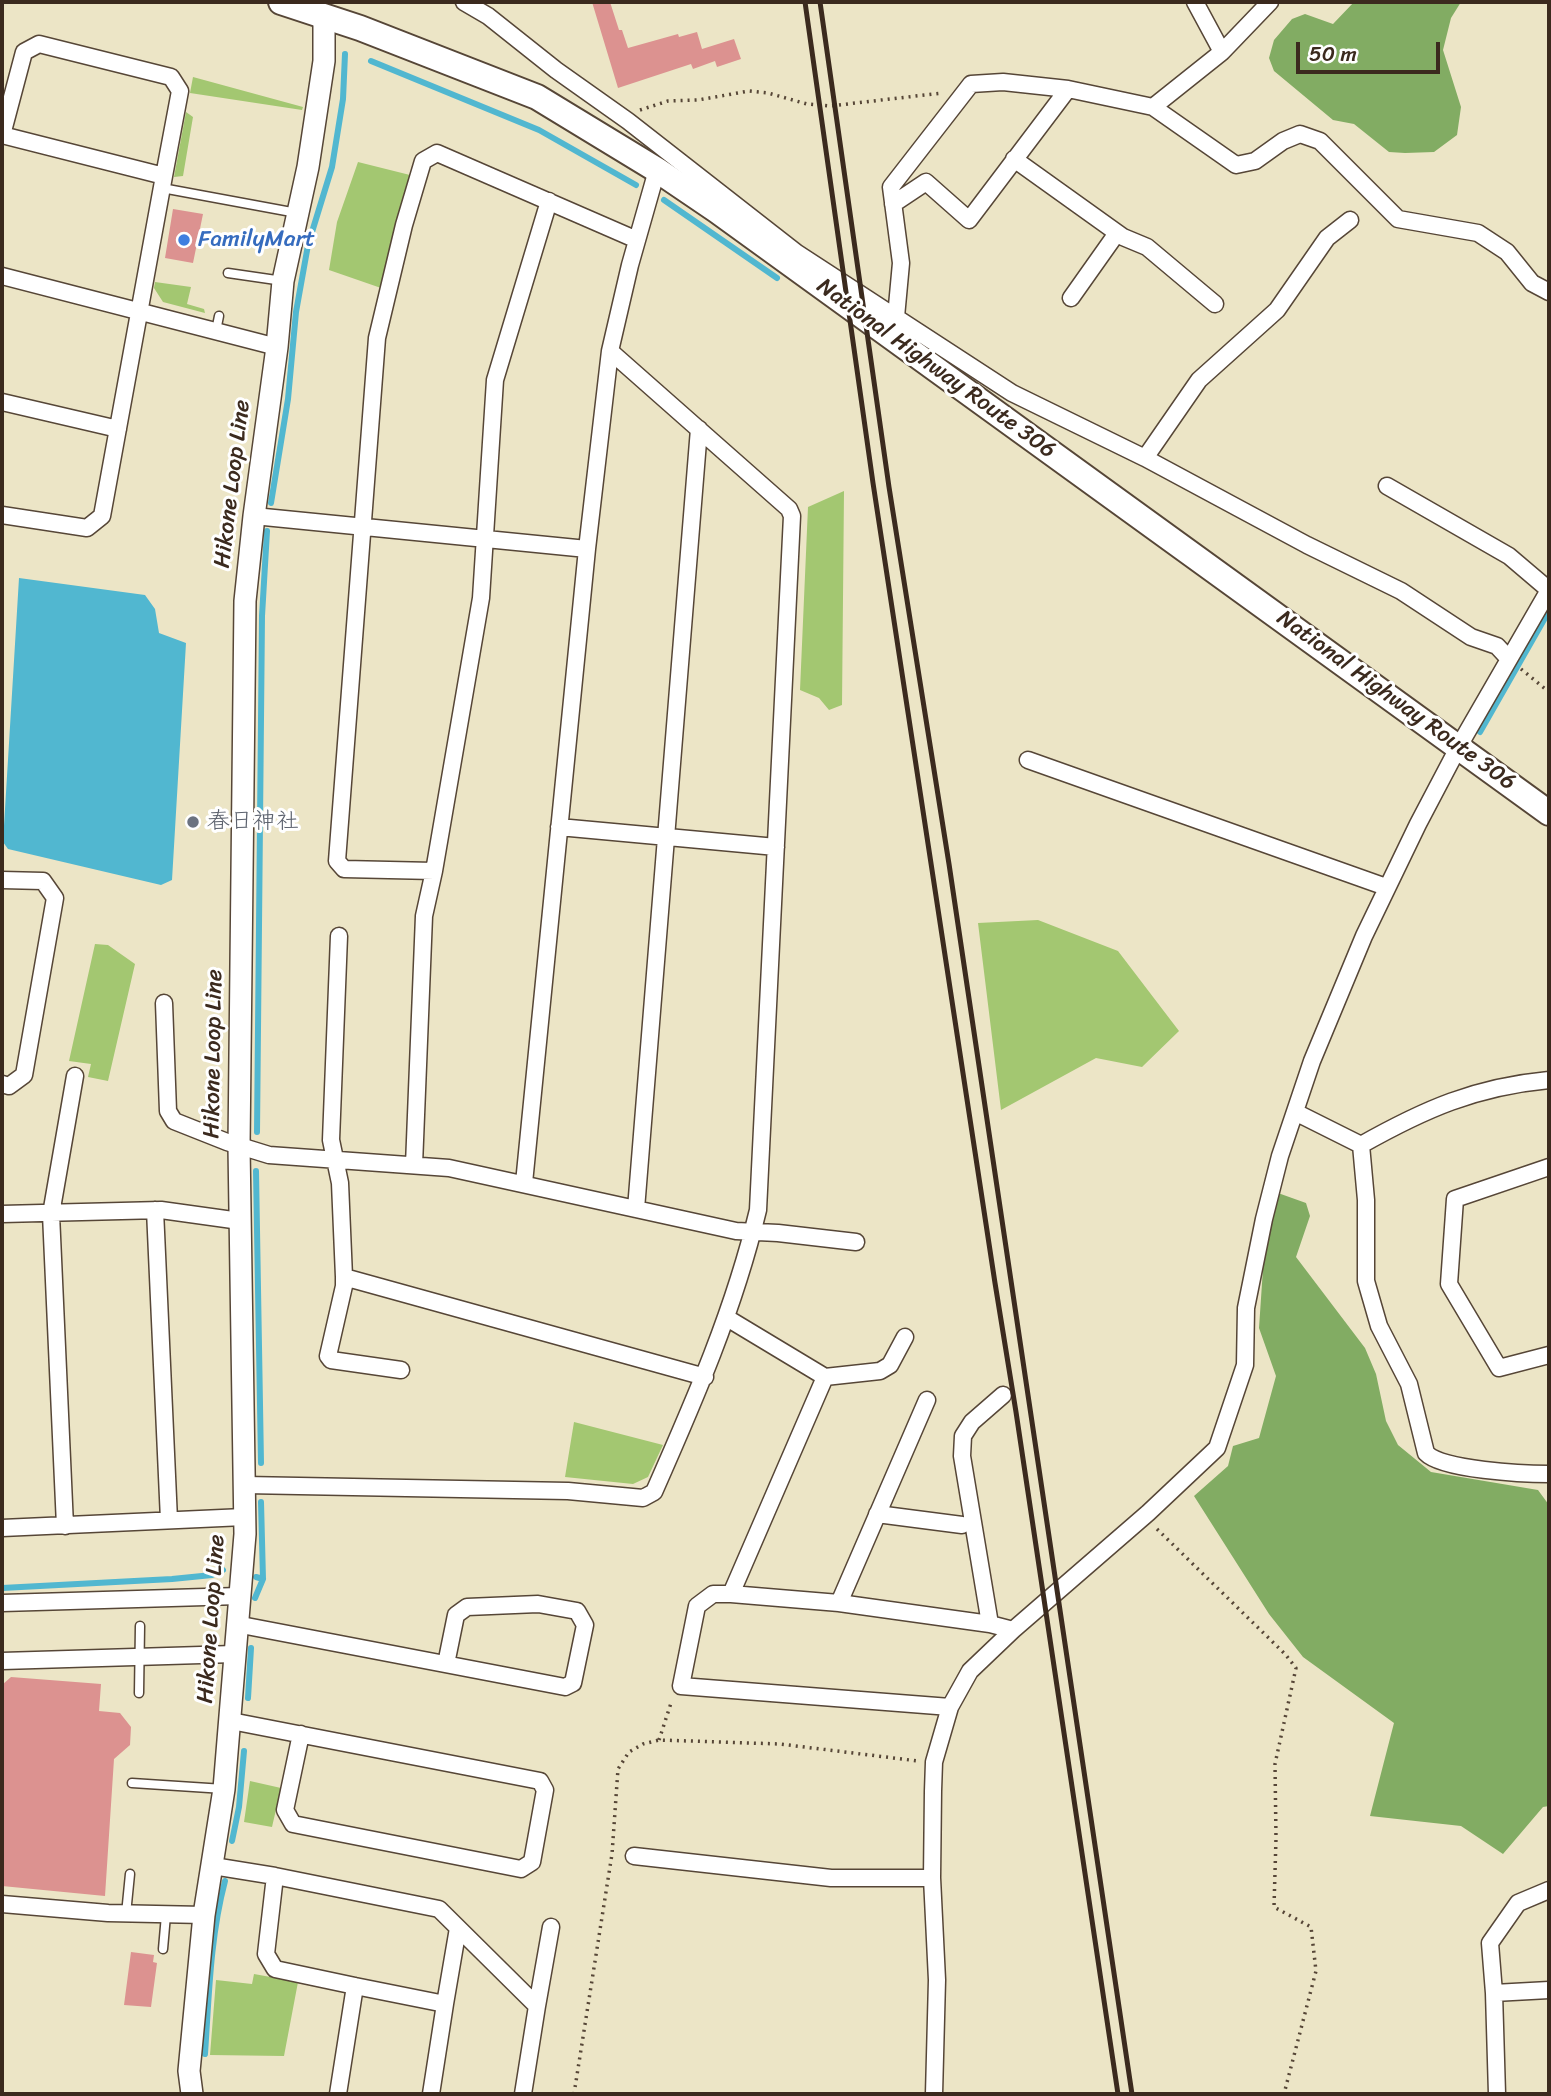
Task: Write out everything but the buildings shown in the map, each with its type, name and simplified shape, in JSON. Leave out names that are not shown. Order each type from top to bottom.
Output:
[{"type":"highway","name":"National Highway Route 306","points":[[281,2],[325,9],[537,97],[656,170],[716,210],[1549,813]]},
{"type":"main road","name":"Hikone Loop Line","points":[[192,2094],[189,2071],[194,1953],[213,1866],[224,1789],[245,1526],[239,1146],[245,601],[283,281],[308,167],[324,61],[325,9]]},
{"type":"street","points":[[464,2],[488,16],[556,70],[626,120],[797,253],[1012,393],[1145,458],[1307,545],[1401,590],[1471,636],[1497,646],[1514,664]]},
{"type":"street","points":[[1195,2],[1222,52]]},
{"type":"street","points":[[1153,107],[1222,52],[1270,2]]},
{"type":"street","points":[[2,515],[87,528],[102,516],[180,91],[171,77],[39,44],[24,52],[2,135],[163,182]]},
{"type":"street","points":[[896,317],[901,263],[891,187],[971,84],[1003,82],[1068,89],[1153,107],[1236,165],[1255,161],[1283,141],[1300,134],[1321,141],[1398,219],[1478,233],[1507,251],[1532,283],[1549,292]]},
{"type":"street","points":[[892,204],[926,182],[969,220],[1068,89]]},
{"type":"street","points":[[434,870],[344,869],[337,861],[377,338],[404,225],[423,161],[437,153],[638,240]]},
{"type":"street","points":[[1014,159],[1117,233],[1147,247],[1215,304]]},
{"type":"street","points":[[524,1183],[587,549],[610,351],[656,170]]},
{"type":"street","points":[[414,1165],[424,916],[481,598],[495,380],[549,201]]},
{"type":"street","points":[[1145,458],[1199,380],[1277,310],[1327,238],[1350,220]]},
{"type":"street","points":[[1071,298],[1117,233]]},
{"type":"street","points":[[2,276],[140,311],[218,324],[277,347]]},
{"type":"street","points":[[245,1485],[568,1491],[643,1498],[654,1492],[705,1377],[727,1318],[758,1210],[792,516],[789,509],[610,351]]},
{"type":"street","points":[[2,402],[118,429]]},
{"type":"street","points":[[636,1209],[699,429]]},
{"type":"street","points":[[934,2094],[937,1980],[932,1878],[934,1762],[950,1707],[970,1671],[1217,1448],[1245,1365],[1246,1308],[1264,1219],[1280,1156],[1312,1060],[1387,887],[1459,746],[1514,664],[1549,590],[1509,556],[1387,486]]},
{"type":"street","points":[[254,516],[587,549]]},
{"type":"street","points":[[1028,760],[1387,887]]},
{"type":"street","points":[[559,827],[776,847]]},
{"type":"street","points":[[2,880],[43,881],[55,898],[24,1075],[9,1086],[2,1084]]},
{"type":"street","points":[[339,936],[331,1140],[340,1182],[344,1286],[328,1356],[331,1360],[401,1370]]},
{"type":"street","points":[[163,1003],[168,1111],[174,1121],[239,1146],[269,1155],[449,1168],[736,1231],[856,1242]]},
{"type":"street","points":[[65,1526],[51,1214],[75,1076]]},
{"type":"street","points":[[1361,1144],[1413,1116],[1462,1096],[1549,1080]]},
{"type":"street","points":[[1295,1112],[1361,1144]]},
{"type":"street","points":[[1361,1144],[1366,1200],[1366,1281],[1379,1326],[1409,1384],[1426,1453],[1433,1460],[1443,1462],[1549,1474]]},
{"type":"street","points":[[1549,1167],[1455,1199],[1449,1284],[1499,1368],[1549,1355]]},
{"type":"street","points":[[155,1210],[169,1520]]},
{"type":"street","points":[[2,1214],[155,1210],[240,1221]]},
{"type":"street","points":[[344,1277],[705,1377]]},
{"type":"street","points":[[727,1318],[825,1377],[880,1371],[890,1365],[905,1337]]},
{"type":"street","points":[[731,1594],[825,1377]]},
{"type":"street","points":[[990,1624],[962,1455],[963,1436],[972,1422],[1003,1395]]},
{"type":"street","points":[[839,1603],[927,1400]]},
{"type":"street","points":[[877,1514],[962,1525]]},
{"type":"street","points":[[2,1528],[169,1520],[245,1526]]},
{"type":"street","points":[[2,1602],[241,1587]]},
{"type":"street","points":[[950,1707],[681,1686],[697,1606],[713,1594],[731,1594],[839,1603],[990,1624],[1013,1630]]},
{"type":"street","points":[[236,1624],[565,1687],[573,1683],[585,1625],[577,1611],[538,1604],[467,1606],[456,1615],[446,1664]]},
{"type":"street","points":[[2,1661],[234,1654]]},
{"type":"street","points":[[231,1721],[301,1734],[540,1781],[545,1790],[532,1862],[521,1869],[293,1824],[285,1811],[301,1734]]},
{"type":"street","points":[[634,1856],[831,1878],[932,1878]]},
{"type":"street","points":[[213,1866],[275,1875],[439,1909],[537,2006]]},
{"type":"street","points":[[275,1875],[266,1954],[275,1969],[445,2004]]},
{"type":"street","points":[[1497,2094],[1490,1943],[1518,1903],[1549,1890]]},
{"type":"street","points":[[2,1903],[44,1912],[204,1915]]},
{"type":"street","points":[[523,2094],[551,1927]]},
{"type":"street","points":[[431,2094],[458,1928]]},
{"type":"street","points":[[338,2094],[355,1986]]},
{"type":"street","points":[[1494,1993],[1549,1990]]},
{"type":"lane","points":[[163,182],[297,213]]},
{"type":"lane","points":[[228,273],[283,281]]},
{"type":"lane","points":[[139,1693],[140,1626]]},
{"type":"lane","points":[[132,1783],[224,1789]]},
{"type":"lane","points":[[126,1913],[130,1874]]},
{"type":"lane","points":[[163,1949],[166,1915]]},
{"type":"path","points":[[626,120],[634,112],[668,102],[749,91],[768,93],[807,104],[830,106],[948,92]]},
{"type":"path","points":[[1514,664],[1549,692]]},
{"type":"path","points":[[1144,1516],[1285,1654],[1296,1668],[1275,1764],[1274,1906],[1311,1927],[1316,1971],[1284,2094]]},
{"type":"path","points":[[659,1740],[673,1697],[681,1686]]},
{"type":"path","points":[[574,2094],[612,1854],[618,1769],[629,1752],[643,1744],[659,1740],[780,1744],[934,1762]]},
{"type":"green space","points":[[1354,2],[1461,2],[1451,18],[1443,50],[1461,107],[1457,135],[1434,152],[1389,152],[1354,124],[1333,120],[1274,71],[1269,58],[1274,40],[1292,19],[1305,14],[1333,24]]},
{"type":"green space","points":[[193,77],[303,107],[302,110],[190,93]]},
{"type":"green space","points":[[186,112],[193,117],[183,176],[174,177]]},
{"type":"green space","points":[[358,162],[410,175],[381,288],[329,270],[337,222]]},
{"type":"green space","points":[[155,282],[191,287],[187,304],[204,309],[205,313],[163,302],[154,288]]},
{"type":"green space","points":[[844,491],[842,705],[829,710],[819,698],[800,690],[808,507]]},
{"type":"green space","points":[[1038,920],[1118,951],[1179,1031],[1142,1067],[1096,1058],[1001,1110],[978,923]]},
{"type":"green space","points":[[95,944],[108,945],[135,964],[108,1081],[88,1077],[91,1064],[69,1061]]},
{"type":"green space","points":[[1278,1193],[1306,1203],[1310,1216],[1296,1257],[1365,1348],[1376,1374],[1386,1421],[1398,1445],[1431,1472],[1538,1490],[1549,1505],[1549,1806],[1543,1807],[1503,1854],[1461,1826],[1370,1816],[1394,1723],[1303,1657],[1269,1614],[1194,1496],[1228,1466],[1233,1446],[1259,1438],[1276,1376],[1259,1328],[1264,1254]]},
{"type":"green space","points":[[574,1422],[663,1445],[648,1477],[633,1484],[565,1477]]},
{"type":"green space","points":[[250,1781],[281,1788],[272,1827],[244,1822]]},
{"type":"green space","points":[[254,1974],[298,1982],[284,2056],[210,2055],[216,1980],[252,1984]]},
{"type":"water","points":[[19,578],[145,595],[155,609],[159,633],[186,643],[172,880],[161,885],[8,849],[3,842]]},
{"type":"waterway","points":[[271,503],[288,399],[296,312],[308,245],[332,167],[343,99],[345,54]]},
{"type":"waterway","points":[[371,61],[539,130],[636,185]]},
{"type":"waterway","points":[[664,200],[777,278]]},
{"type":"waterway","points":[[257,1132],[262,616],[267,531]]},
{"type":"waterway","points":[[1480,732],[1549,611]]},
{"type":"waterway","points":[[256,1171],[261,1463]]},
{"type":"waterway","points":[[256,1577],[263,1579],[261,1502]]},
{"type":"waterway","points":[[2,1588],[172,1579],[212,1575],[223,1570]]},
{"type":"waterway","points":[[255,1598],[263,1579]]},
{"type":"waterway","points":[[248,1698],[251,1648]]},
{"type":"waterway","points":[[232,1841],[239,1807],[244,1751]]},
{"type":"waterway","points":[[205,2054],[213,1945],[225,1881]]},
{"type":"railway","points":[[805,2],[873,483],[1118,2094]]},
{"type":"railway","points":[[820,2],[889,487],[949,864],[1132,2094]]},
{"type":"place","name":"FamilyMart","points":[[184,240]]},
{"type":"place","name":"春日神社","points":[[193,822]]}]
